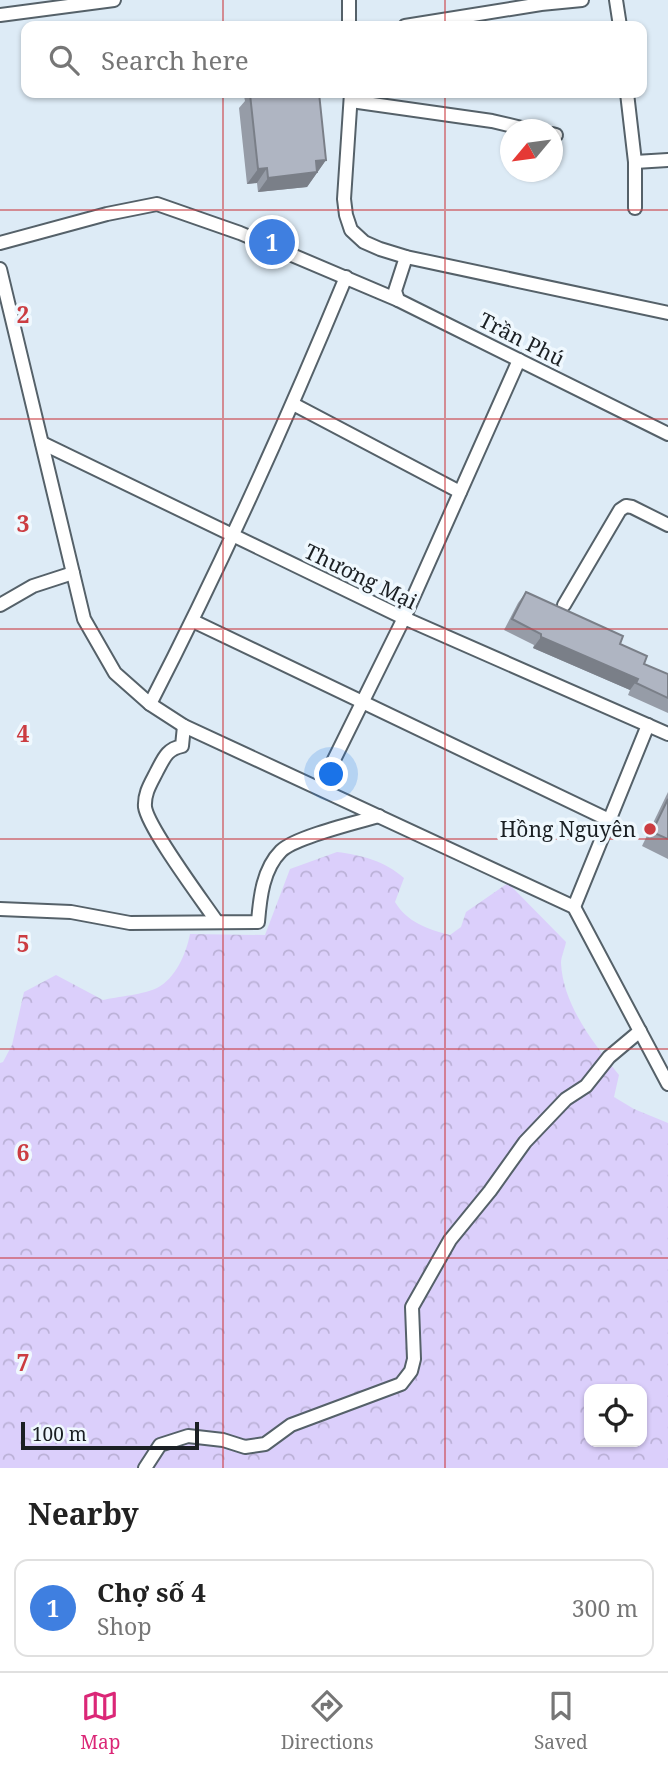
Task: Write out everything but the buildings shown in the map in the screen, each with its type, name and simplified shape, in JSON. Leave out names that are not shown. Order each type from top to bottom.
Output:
[{"type":"street","points":[[0,15],[114,0]]},
{"type":"street","points":[[349,0],[349,21]]},
{"type":"street","points":[[436,21],[582,0]]},
{"type":"street","points":[[616,0],[619,21]]},
{"type":"street","points":[[351,98],[346,215],[351,230],[363,242],[406,257],[668,313]]},
{"type":"street","points":[[357,98],[500,123]]},
{"type":"street","points":[[628,98],[635,162],[635,208]]},
{"type":"street","points":[[635,162],[668,160]]},
{"type":"street","name":"Trần Phú","points":[[0,243],[157,204],[240,233],[346,276],[668,434]]},
{"type":"street","points":[[398,300],[395,291],[406,257]]},
{"type":"street","points":[[0,269],[84,619],[115,673],[150,704],[184,726],[574,907],[668,1084]]},
{"type":"street","points":[[150,704],[193,621],[293,404],[346,276]]},
{"type":"street","points":[[320,788],[404,618],[519,360]]},
{"type":"street","points":[[293,404],[460,492]]},
{"type":"street","name":"Thương Mại","points":[[42,443],[404,618],[668,734]]},
{"type":"street","points":[[565,605],[620,510],[626,506],[632,507],[668,524]]},
{"type":"street","points":[[0,605],[33,586],[73,573]]},
{"type":"street","points":[[193,621],[609,820]]},
{"type":"street","points":[[574,907],[648,725]]},
{"type":"street","points":[[184,726],[182,746],[172,748],[167,753],[147,790],[145,807],[153,826],[217,922]]},
{"type":"street","points":[[0,909],[71,912],[130,923],[258,922],[260,897],[268,870],[283,849],[299,841],[379,816]]},
{"type":"street","points":[[145,1468],[160,1445],[188,1436],[223,1440],[245,1447],[265,1444],[291,1425],[401,1384],[411,1371],[414,1359],[412,1307],[450,1240],[525,1142],[566,1099],[586,1086],[609,1057],[640,1031]]},
{"type":"green space","points":[[337,852],[364,857],[397,872],[404,878],[395,902],[405,915],[426,927],[450,935],[461,927],[466,912],[508,883],[566,942],[561,963],[567,994],[581,1023],[619,1075],[614,1097],[634,1109],[668,1123],[668,1468],[0,1468],[0,1063],[12,1045],[24,992],[56,975],[103,1000],[139,994],[157,988],[170,978],[179,965],[190,934],[265,935],[290,869]]},
{"type":"place","name":"Chợ số 4","points":[[272,242]]},
{"type":"place","name":"Hồng Nguyên","points":[[650,829]]}]
